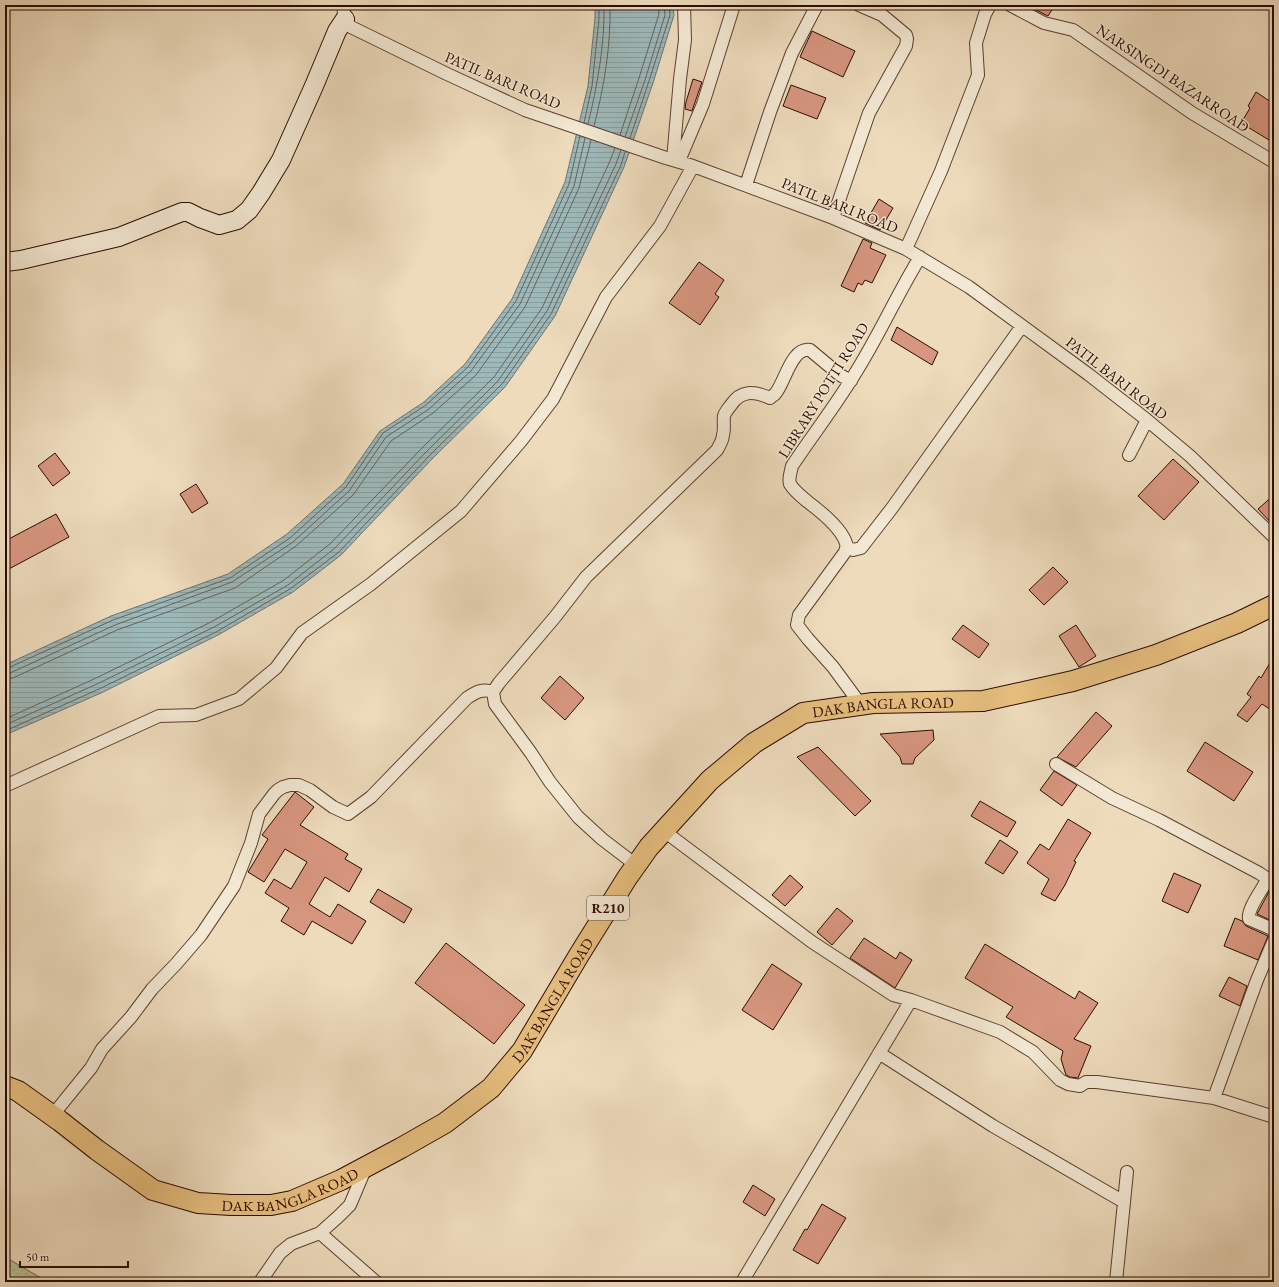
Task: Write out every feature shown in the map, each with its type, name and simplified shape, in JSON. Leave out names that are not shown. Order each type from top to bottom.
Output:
[{"type":"main road","name":"DAK BANGLA ROAD","points":[[5,1086],[18,1091],[153,1190],[198,1203],[271,1205],[292,1201],[341,1180],[445,1123],[491,1088],[522,1051],[575,962],[636,865],[664,831],[710,780],[754,743],[803,713],[873,703],[983,701],[1073,681],[1156,655],[1237,623],[1274,605]]},
{"type":"street","points":[[673,160],[685,40],[684,5]]},
{"type":"street","points":[[673,160],[703,104],[734,5]]},
{"type":"street","points":[[746,185],[770,112],[792,53],[817,5]]},
{"type":"street","points":[[833,218],[869,113],[906,46],[907,39],[906,35],[884,10],[859,5]]},
{"type":"street","points":[[906,250],[940,171],[978,75],[976,43],[985,14],[990,5]]},
{"type":"street","name":"NARSINGDI BAZARROAD","points":[[1010,5],[1044,22],[1073,30],[1192,113],[1274,162]]},
{"type":"street","points":[[5,262],[28,259],[119,237],[182,212],[188,212],[219,225],[237,220],[249,210],[281,160],[314,86],[344,12]]},
{"type":"street","name":"PATIL BARI ROAD","points":[[344,12],[351,27],[525,110],[746,185],[833,218],[920,257],[969,288],[1088,374],[1148,420],[1190,456],[1274,537]]},
{"type":"street","points":[[5,786],[159,716],[196,715],[239,699],[276,668],[302,633],[371,584],[461,511],[521,441],[553,399],[606,296],[660,226],[693,166]]},
{"type":"street","name":"LIBRARY POTTI ROAD","points":[[847,547],[840,532],[820,511],[794,490],[790,484],[789,477],[792,466],[851,381],[920,257]]},
{"type":"street","points":[[861,705],[833,667],[797,625],[799,615],[845,552],[847,547],[853,550],[861,548],[892,508],[1022,326]]},
{"type":"street","points":[[636,865],[602,839],[578,817],[550,782],[495,704],[493,692],[551,623],[586,577],[717,450],[723,437],[724,417],[726,411],[737,397],[759,393],[770,398],[776,394],[795,358],[804,350],[810,350],[840,375],[851,381]]},
{"type":"street","points":[[1129,455],[1148,420]]},
{"type":"street","points":[[52,1116],[91,1068],[102,1050],[131,1017],[152,989],[201,935],[234,886],[260,814],[269,799],[278,790],[290,785],[299,785],[310,790],[333,807],[348,814],[371,797],[467,698],[478,691],[488,690],[493,692]]},
{"type":"street","points":[[1056,764],[1112,798],[1159,820],[1259,873],[1265,878],[1266,882],[1251,908],[1248,917],[1249,919],[1274,931]]},
{"type":"street","points":[[664,831],[812,942],[893,995],[1000,1032],[1033,1052],[1060,1080],[1068,1084],[1080,1086],[1086,1082],[1097,1082],[1214,1098],[1274,1117]]},
{"type":"street","points":[[1214,1098],[1257,980],[1274,940]]},
{"type":"street","points":[[742,1282],[911,1000]]},
{"type":"street","points":[[879,1053],[992,1126],[1124,1202]]},
{"type":"street","points":[[260,1282],[280,1254],[291,1244],[320,1233],[350,1205],[366,1167]]},
{"type":"street","points":[[1116,1282],[1127,1172]]},
{"type":"street","points":[[320,1233],[376,1282]]},
{"type":"green space","points":[[5,1257],[48,1282],[5,1282]]},
{"type":"water","points":[[595,5],[673,5],[674,15],[653,83],[624,167],[555,316],[505,387],[432,459],[341,555],[293,592],[218,635],[101,693],[5,735],[5,665],[111,616],[228,574],[287,534],[343,484],[380,431],[424,402],[465,364],[512,299],[565,182],[588,86]]},
{"type":"building","points":[[1026,5],[1055,5],[1048,16]]},
{"type":"building","points":[[812,31],[855,51],[843,77],[800,57]]},
{"type":"building","points":[[693,79],[702,82],[692,111],[685,109]]},
{"type":"building","points":[[791,85],[826,98],[817,119],[783,106]]},
{"type":"building","points":[[1256,92],[1274,104],[1274,143],[1241,123],[1250,108],[1248,106]]},
{"type":"building","points":[[879,199],[893,208],[880,230],[865,223]]},
{"type":"building","points":[[863,239],[872,243],[870,248],[886,255],[872,283],[865,280],[862,285],[858,283],[854,292],[841,286]]},
{"type":"building","points":[[699,262],[724,280],[715,294],[719,297],[700,325],[669,303]]},
{"type":"building","points":[[897,327],[938,352],[932,365],[891,340]]},
{"type":"building","points":[[55,453],[70,473],[53,486],[38,466]]},
{"type":"building","points":[[1173,459],[1199,482],[1164,520],[1138,496]]},
{"type":"building","points":[[196,484],[208,503],[192,513],[180,494]]},
{"type":"building","points":[[1274,495],[1274,526],[1258,509]]},
{"type":"building","points":[[56,514],[69,537],[5,571],[5,541]]},
{"type":"building","points":[[1053,567],[1068,582],[1044,605],[1029,590]]},
{"type":"building","points":[[963,625],[989,644],[979,658],[952,639]]},
{"type":"building","points":[[1076,625],[1096,656],[1079,667],[1059,636]]},
{"type":"building","points":[[1274,656],[1274,712],[1262,704],[1247,722],[1237,715],[1251,697],[1247,694],[1259,676],[1261,678]]},
{"type":"building","points":[[560,676],[584,698],[565,720],[541,698]]},
{"type":"building","points":[[1096,712],[1112,726],[1076,767],[1057,757]]},
{"type":"building","points":[[933,730],[934,740],[915,758],[913,764],[902,764],[900,757],[880,734]]},
{"type":"building","points":[[1205,742],[1253,772],[1234,801],[1187,771]]},
{"type":"building","points":[[818,747],[871,801],[855,816],[797,757]]},
{"type":"building","points":[[1054,771],[1077,785],[1062,806],[1040,790]]},
{"type":"building","points":[[295,792],[314,807],[300,825],[348,854],[345,859],[362,869],[349,892],[325,877],[309,904],[330,917],[338,904],[366,921],[352,944],[312,921],[304,935],[281,921],[289,908],[265,893],[274,879],[291,889],[307,862],[285,849],[264,882],[248,872],[268,839],[262,835]]},
{"type":"building","points":[[980,801],[1016,822],[1007,837],[971,816]]},
{"type":"building","points":[[1068,819],[1091,833],[1074,861],[1076,862],[1065,885],[1055,901],[1041,894],[1049,879],[1027,863],[1040,844],[1049,850]]},
{"type":"building","points":[[1000,840],[1018,852],[1003,874],[985,863]]},
{"type":"building","points":[[1274,870],[1274,922],[1257,914],[1272,886],[1272,874]]},
{"type":"building","points":[[1174,873],[1201,885],[1188,913],[1162,901]]},
{"type":"building","points":[[790,875],[803,887],[785,906],[772,895]]},
{"type":"building","points":[[378,889],[412,909],[404,923],[370,902]]},
{"type":"building","points":[[837,908],[853,921],[832,945],[817,932]]},
{"type":"building","points":[[1235,918],[1242,921],[1246,926],[1268,936],[1258,960],[1224,946]]},
{"type":"building","points":[[864,938],[896,959],[900,952],[912,960],[895,988],[850,958]]},
{"type":"building","points":[[446,943],[525,1005],[494,1044],[415,983]]},
{"type":"building","points":[[985,944],[1075,999],[1079,991],[1098,1003],[1074,1039],[1091,1046],[1078,1078],[1066,1075],[1061,1059],[1063,1051],[1006,1017],[1013,1007],[965,978]]},
{"type":"building","points":[[772,964],[802,984],[773,1030],[742,1010]]},
{"type":"building","points":[[1229,977],[1247,986],[1240,1006],[1219,996]]},
{"type":"building","points":[[753,1185],[775,1199],[765,1216],[743,1202]]},
{"type":"building","points":[[822,1204],[846,1218],[818,1264],[793,1250]]}]
